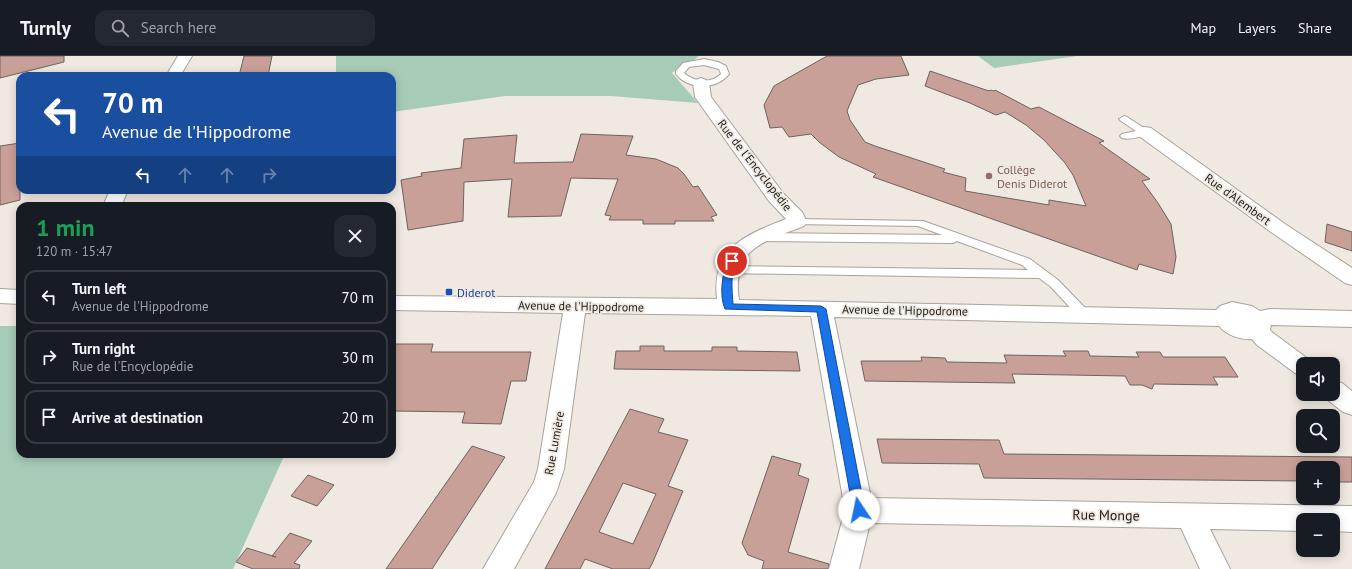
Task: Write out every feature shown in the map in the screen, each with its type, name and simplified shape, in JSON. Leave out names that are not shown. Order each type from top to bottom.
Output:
[{"type":"street","points":[[175,72],[185,56]]},
{"type":"street","name":"Rue de l'Encyclopédie","points":[[701,83],[703,97],[776,197],[795,216],[797,222],[745,245],[736,252],[728,270],[727,279],[729,307]]},
{"type":"street","name":"Rue d'Alembert","points":[[1145,132],[1278,228],[1352,278]]},
{"type":"street","points":[[0,296],[16,297]]},
{"type":"street","name":"Avenue de l'Hippodrome","points":[[396,303],[729,307],[1225,318],[1229,323],[1239,329],[1252,332],[1256,325]]},
{"type":"street","name":"Rue Lumière","points":[[498,569],[546,484],[551,469],[573,325],[574,305]]},
{"type":"street","points":[[821,309],[859,510],[844,569]]},
{"type":"street","points":[[1296,363],[1265,339],[1256,325],[1270,317],[1352,319]]},
{"type":"street","points":[[1340,396],[1352,405]]},
{"type":"street","name":"Rue Monge","points":[[859,510],[1352,519]]},
{"type":"street","points":[[1190,517],[1215,569]]},
{"type":"lane","name":"Rue d'Alembert","points":[[1124,119],[1145,132]]},
{"type":"lane","points":[[1125,136],[1145,132]]},
{"type":"lane","points":[[797,222],[919,223],[1026,262],[1043,274],[1084,314]]},
{"type":"lane","points":[[762,237],[964,239]]},
{"type":"lane","points":[[728,270],[1043,274]]},
{"type":"green space","points":[[336,56],[699,56],[694,60],[682,64],[672,73],[698,103],[611,96],[505,96],[396,111],[396,72],[336,72]]},
{"type":"green space","points":[[978,56],[1077,56],[994,68]]},
{"type":"green space","points":[[0,326],[16,326],[16,458],[283,458],[233,569],[0,569]]},
{"type":"building","points":[[0,56],[64,56],[64,62],[24,72],[16,72],[16,74],[0,78]]},
{"type":"building","points":[[244,56],[272,56],[269,72],[240,72]]},
{"type":"building","points":[[827,56],[901,56],[909,75],[876,79],[858,85],[847,111],[850,120],[865,142],[945,169],[943,172],[966,178],[965,191],[1049,205],[1049,200],[1086,206],[1073,175],[1065,163],[1044,140],[1026,125],[1005,112],[996,115],[970,103],[925,86],[930,71],[989,91],[995,90],[1031,109],[1039,107],[1104,141],[1099,143],[1150,179],[1142,181],[1171,224],[1176,257],[1173,274],[1139,264],[1137,270],[873,177],[876,174],[839,157],[811,134],[789,137],[782,127],[770,128],[764,105],[774,86]]},
{"type":"building","points":[[581,134],[633,136],[626,155],[656,159],[678,168],[693,187],[698,186],[717,215],[711,217],[714,221],[675,221],[675,224],[643,224],[643,220],[609,220],[611,216],[605,215],[618,179],[571,178],[561,216],[508,217],[512,179],[464,182],[463,221],[408,230],[401,180],[422,176],[421,173],[461,168],[464,139],[517,135],[514,163],[573,162]]},
{"type":"building","points":[[16,144],[16,194],[20,194],[20,200],[0,205],[0,146]]},
{"type":"building","points":[[1327,224],[1352,232],[1352,251],[1325,242]]},
{"type":"building","points":[[396,344],[433,344],[431,352],[531,352],[526,381],[511,381],[501,424],[462,423],[465,412],[396,411]]},
{"type":"building","points":[[640,346],[664,346],[664,351],[712,351],[712,347],[737,347],[737,351],[797,352],[800,371],[614,369],[616,351],[640,351]]},
{"type":"building","points":[[1063,351],[1088,351],[1090,356],[1139,357],[1136,352],[1160,352],[1163,357],[1225,357],[1238,377],[1213,377],[1218,385],[1154,384],[1152,389],[1142,385],[1130,385],[1125,376],[1012,374],[1015,383],[865,381],[861,361],[922,361],[921,357],[945,358],[947,362],[1007,363],[1004,355],[1066,356]]},
{"type":"building","points":[[630,409],[664,419],[658,432],[688,440],[668,486],[683,491],[649,569],[613,569],[585,559],[580,569],[545,569]],"holes":[[[623,483],[656,494],[633,544],[599,532]]]},
{"type":"building","points":[[877,439],[999,440],[1004,454],[1352,457],[1352,482],[1340,482],[1340,461],[1296,461],[1296,481],[984,478],[979,464],[882,463]]},
{"type":"building","points":[[472,446],[505,457],[432,569],[386,569]]},
{"type":"building","points":[[772,456],[801,464],[798,475],[809,479],[788,552],[829,564],[828,569],[762,569],[764,561],[748,555],[742,543]]},
{"type":"building","points":[[308,475],[334,485],[317,506],[291,496]]},
{"type":"building","points":[[290,533],[312,541],[294,563],[300,565],[299,569],[253,569],[236,562],[247,548],[272,556]]},
{"type":"place","name":"Collège Denis Diderot","points":[[989,176]]},
{"type":"place","name":"Diderot","points":[[449,292]]},
{"type":"route","points":[[732,261],[728,270],[727,279],[729,307],[821,309],[859,510]]}]
